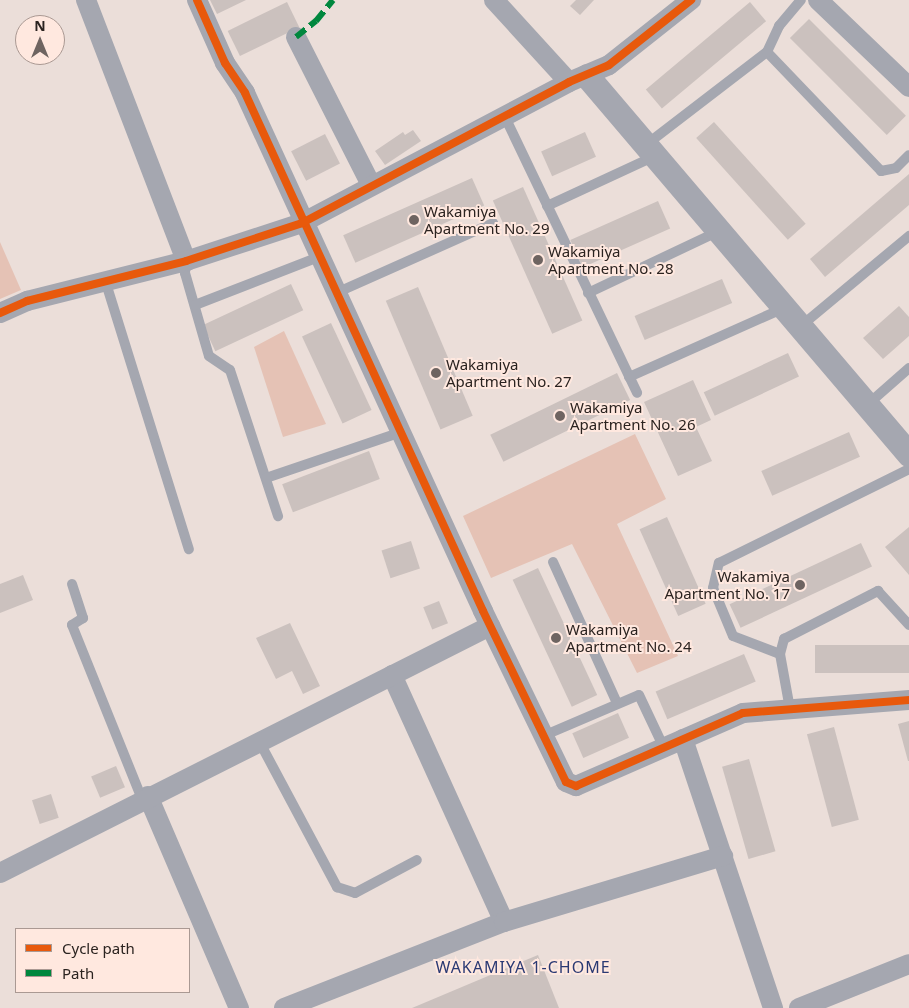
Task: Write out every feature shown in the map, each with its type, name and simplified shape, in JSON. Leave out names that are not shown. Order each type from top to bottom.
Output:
[{"type":"street","points":[[86,0],[186,260]]},
{"type":"street","points":[[197,0],[225,63],[245,93],[302,223],[490,626],[566,782],[576,786],[743,713],[909,700]]},
{"type":"street","points":[[494,0],[652,150],[909,454]]},
{"type":"street","points":[[0,313],[27,301],[186,260],[302,223],[504,115],[609,65],[691,0]]},
{"type":"street","points":[[818,0],[909,87]]},
{"type":"street","points":[[296,37],[371,185]]},
{"type":"street","points":[[0,873],[145,798],[490,626]]},
{"type":"street","points":[[392,675],[504,922]]},
{"type":"street","points":[[683,740],[773,1008]]},
{"type":"street","points":[[145,798],[239,1008]]},
{"type":"street","points":[[284,1008],[504,922],[723,856]]},
{"type":"street","points":[[800,1008],[909,964]]},
{"type":"lane","points":[[547,206],[652,150],[767,52],[779,26],[801,0]]},
{"type":"lane","points":[[767,52],[881,171],[896,168],[909,155]]},
{"type":"lane","points":[[504,115],[637,393]]},
{"type":"lane","points":[[336,293],[492,223]]},
{"type":"lane","points":[[588,293],[720,230]]},
{"type":"lane","points":[[801,326],[909,236]]},
{"type":"lane","points":[[195,304],[319,257]]},
{"type":"lane","points":[[186,260],[185,273],[209,356],[230,370],[278,516]]},
{"type":"lane","points":[[105,280],[189,549]]},
{"type":"lane","points":[[629,376],[785,307]]},
{"type":"lane","points":[[867,405],[909,368]]},
{"type":"lane","points":[[266,478],[400,432]]},
{"type":"lane","points":[[780,654],[733,636],[713,588],[719,563],[909,469]]},
{"type":"lane","points":[[553,562],[617,703]]},
{"type":"lane","points":[[72,584],[84,618],[72,625],[145,798]]},
{"type":"lane","points":[[790,709],[780,654],[784,639],[878,591],[909,626]]},
{"type":"lane","points":[[544,736],[639,695],[664,748]]},
{"type":"lane","points":[[259,741],[337,887],[355,894],[417,860]]},
{"type":"shaded area","points":[[0,242],[21,290],[0,299]]},
{"type":"shaded area","points":[[284,331],[326,424],[283,437],[254,347]]},
{"type":"shaded area","points":[[635,434],[666,499],[617,524],[678,656],[637,673],[572,544],[491,578],[463,516]]},
{"type":"building","points":[[210,0],[246,0],[217,14]]},
{"type":"building","points":[[576,0],[594,0],[580,15],[570,6]]},
{"type":"building","points":[[287,2],[299,27],[240,56],[228,31]]},
{"type":"building","points":[[750,2],[766,21],[662,109],[646,89]]},
{"type":"building","points":[[809,19],[906,116],[887,135],[790,38]]},
{"type":"building","points":[[714,122],[806,224],[788,240],[696,138]]},
{"type":"building","points":[[413,130],[421,141],[385,165],[375,151],[403,132],[405,135]]},
{"type":"building","points":[[585,132],[596,157],[552,176],[541,152]]},
{"type":"building","points":[[325,134],[340,163],[306,181],[291,151]]},
{"type":"building","points":[[909,174],[909,205],[825,277],[810,259]]},
{"type":"building","name":"Wakamiya Apartment No. 29","points":[[472,178],[484,205],[355,263],[343,235]]},
{"type":"building","name":"Wakamiya Apartment No. 28","points":[[523,187],[582,320],[552,334],[493,200]]},
{"type":"building","points":[[658,201],[670,228],[583,267],[570,240]]},
{"type":"building","points":[[722,279],[732,303],[645,340],[635,316]]},
{"type":"building","points":[[291,284],[303,310],[215,351],[203,325]]},
{"type":"building","name":"Wakamiya Apartment No. 27","points":[[418,287],[473,416],[440,430],[386,301]]},
{"type":"building","points":[[899,306],[909,317],[909,336],[883,359],[863,338]]},
{"type":"building","points":[[331,323],[372,410],[343,424],[302,337]]},
{"type":"building","points":[[788,353],[799,377],[715,416],[704,392]]},
{"type":"building","name":"Wakamiya Apartment No. 26","points":[[617,373],[630,400],[503,462],[490,435]]},
{"type":"building","points":[[693,380],[711,420],[696,427],[712,461],[678,476],[644,402]]},
{"type":"building","points":[[849,432],[860,457],[772,496],[761,471]]},
{"type":"building","points":[[369,451],[380,479],[293,512],[282,484]]},
{"type":"building","points":[[667,517],[706,604],[678,616],[640,529]]},
{"type":"building","points":[[909,527],[909,575],[885,547]]},
{"type":"building","points":[[411,541],[420,569],[390,578],[382,551]]},
{"type":"building","name":"Wakamiya Apartment No. 17","points":[[861,543],[872,567],[741,628],[730,604]]},
{"type":"building","name":"Wakamiya Apartment No. 24","points":[[538,568],[597,695],[572,707],[513,580]]},
{"type":"building","points":[[23,575],[33,600],[0,613],[0,584]]},
{"type":"building","points":[[439,601],[448,623],[432,630],[423,607]]},
{"type":"building","points":[[290,623],[320,686],[303,694],[292,671],[276,679],[256,638]]},
{"type":"building","points":[[815,645],[909,645],[909,673],[815,673]]},
{"type":"building","points":[[744,654],[756,682],[667,719],[656,692]]},
{"type":"building","points":[[618,713],[629,738],[583,758],[572,733]]},
{"type":"building","points":[[909,721],[909,761],[908,761],[898,724]]},
{"type":"building","points":[[834,727],[859,820],[832,827],[807,734]]},
{"type":"building","points":[[749,759],[775,851],[749,859],[722,767]]},
{"type":"building","points":[[116,766],[125,787],[100,798],[91,777]]},
{"type":"building","points":[[51,794],[59,818],[40,824],[32,800]]},
{"type":"building","points":[[538,955],[559,1008],[412,1008]]},
{"type":"marked path","points":[[296,37],[316,21],[333,0]]},
{"type":"cycle path","points":[[197,0],[225,63],[245,93],[483,611],[566,782],[576,786],[743,713],[909,700]]},
{"type":"cycle path","points":[[0,313],[27,301],[186,261],[302,223],[569,82],[609,65],[691,0]]},
{"type":"place","name":"Wakamiya Apartment No. 29","points":[[414,220]]},
{"type":"place","name":"Wakamiya Apartment No. 28","points":[[538,260]]},
{"type":"place","name":"Wakamiya Apartment No. 27","points":[[436,373]]},
{"type":"place","name":"Wakamiya Apartment No. 26","points":[[560,416]]},
{"type":"place","name":"Wakamiya Apartment No. 17","points":[[800,585]]},
{"type":"place","name":"Wakamiya Apartment No. 24","points":[[556,638]]},
{"type":"district","name":"WAKAMIYA 1-CHOME","points":[[523,967]]}]
